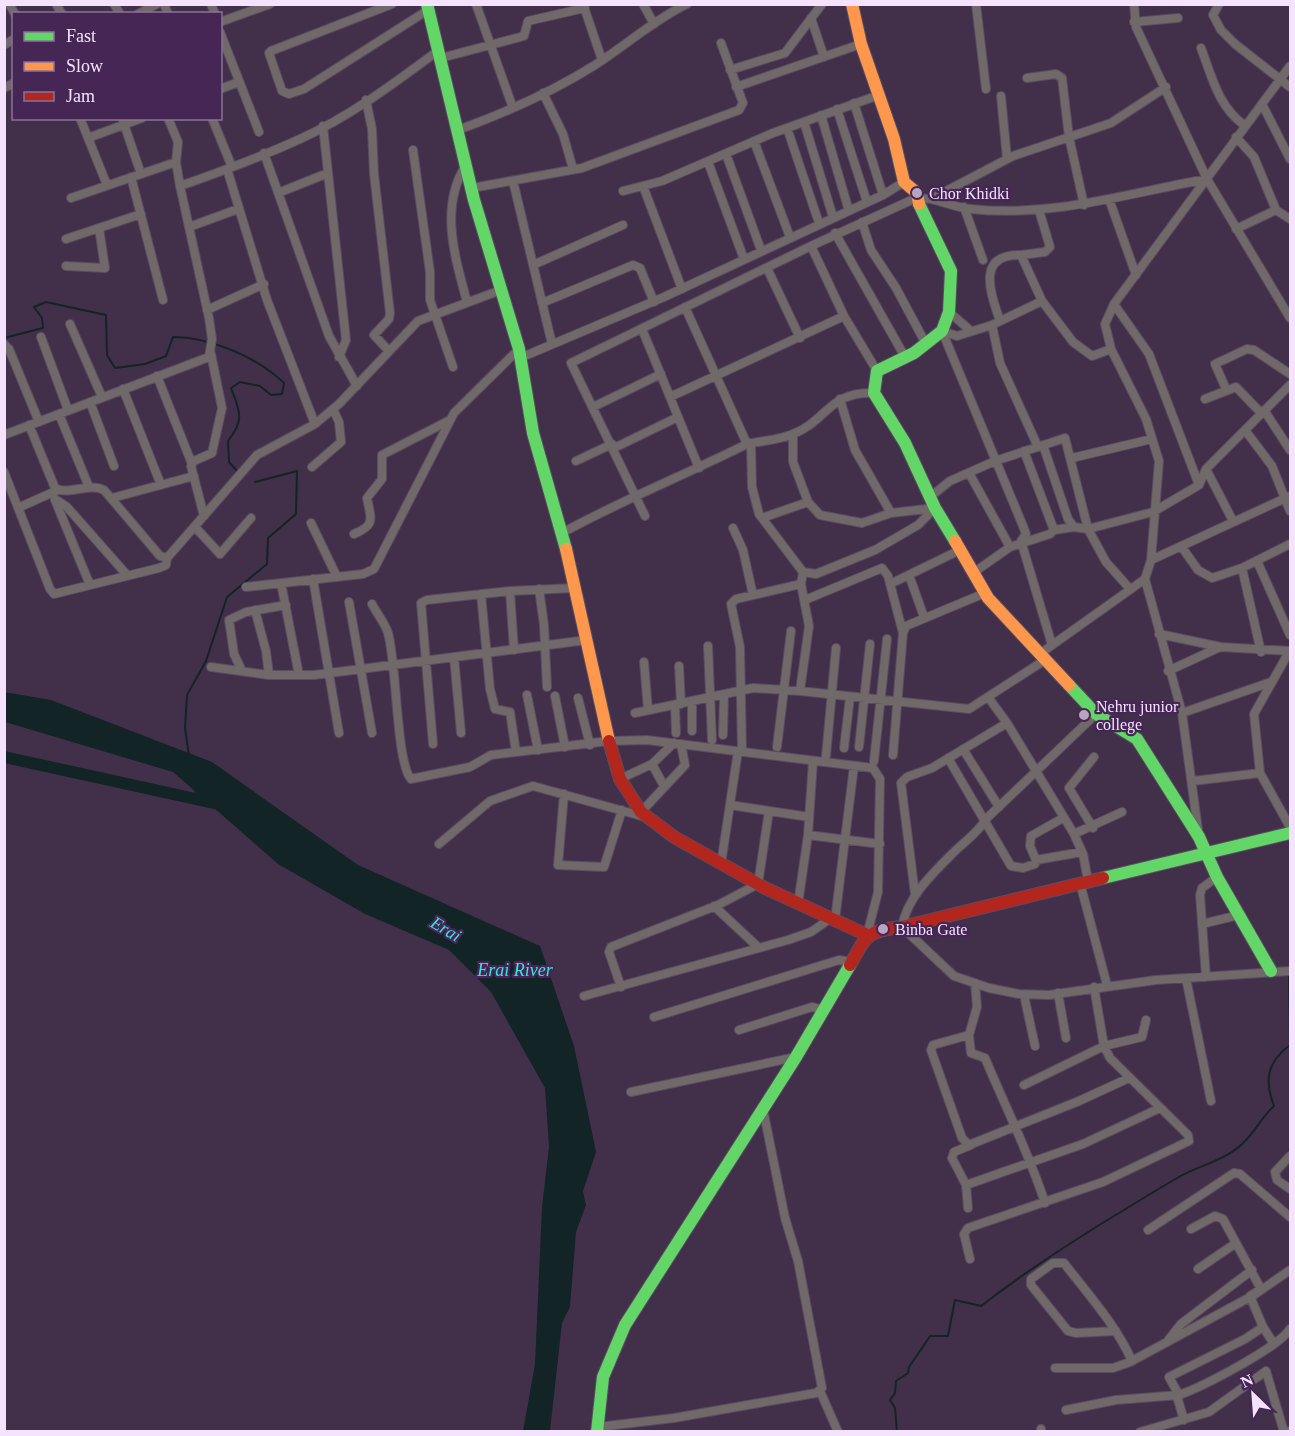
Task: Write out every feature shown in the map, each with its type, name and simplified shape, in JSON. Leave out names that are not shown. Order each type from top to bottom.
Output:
[{"type":"street","points":[[142,12],[157,4]]},
{"type":"street","points":[[222,21],[270,4]]},
{"type":"street","points":[[392,4],[269,53],[282,91],[289,94],[304,89],[428,8],[472,188],[519,354],[533,433],[575,588],[609,741],[620,779],[645,815],[674,837],[721,864],[798,904],[867,935],[883,929],[902,927],[1290,833]]},
{"type":"street","points":[[476,4],[513,108]]},
{"type":"street","points":[[643,4],[654,24]]},
{"type":"street","points":[[458,130],[543,93],[602,60],[687,4]]},
{"type":"street","points":[[730,70],[785,53],[822,4]]},
{"type":"street","points":[[976,4],[986,89]]},
{"type":"street","points":[[1134,4],[1134,22],[1207,179],[1290,318]]},
{"type":"street","points":[[1219,4],[1213,15],[1221,30],[1290,87]]},
{"type":"street","points":[[4,7],[10,5]]},
{"type":"street","points":[[180,186],[301,139],[440,54],[524,36],[528,21],[584,6],[602,60]]},
{"type":"street","points":[[855,6],[861,44],[894,139],[904,182],[917,193],[916,198],[951,271],[948,312],[942,331],[905,357],[877,371]]},
{"type":"street","points":[[811,18],[824,57]]},
{"type":"street","points":[[1134,22],[1178,18]]},
{"type":"street","points":[[222,37],[259,132]]},
{"type":"street","points":[[472,188],[573,169],[740,110],[743,103],[721,43]]},
{"type":"street","points":[[736,87],[861,44]]},
{"type":"street","points":[[1201,48],[1221,101],[1234,118],[1244,125]]},
{"type":"street","points":[[1199,837],[1182,713],[1168,671],[1145,579],[1151,560],[1153,512],[1159,461],[1146,419],[1112,349],[1105,324],[1114,304],[1244,125],[1263,104],[1290,66]]},
{"type":"street","points":[[1027,78],[1061,75],[1069,137],[1084,205]]},
{"type":"street","points":[[222,88],[239,82]]},
{"type":"street","points":[[931,199],[1007,159],[1111,123],[1166,87]]},
{"type":"street","points":[[543,93],[562,134],[573,169]]},
{"type":"street","points":[[623,191],[708,162],[754,141],[837,109],[879,96]]},
{"type":"street","points":[[1001,96],[1007,159]]},
{"type":"street","points":[[366,100],[372,129],[374,174],[390,313],[389,319],[374,335],[388,350]]},
{"type":"street","points":[[854,103],[883,195]]},
{"type":"street","points":[[1263,104],[1290,159]]},
{"type":"street","points":[[837,109],[867,202]]},
{"type":"street","points":[[821,115],[849,211]]},
{"type":"street","points":[[81,120],[107,185]]},
{"type":"street","points":[[169,120],[178,142],[176,162],[207,310],[212,339],[211,353],[221,413],[212,453],[192,464]]},
{"type":"street","points":[[213,120],[229,168],[238,209],[290,365],[315,424]]},
{"type":"street","points":[[88,138],[123,122],[141,174]]},
{"type":"street","points":[[804,122],[833,217]]},
{"type":"street","points":[[323,126],[346,340],[339,357]]},
{"type":"street","points":[[787,128],[819,223]]},
{"type":"street","points":[[1236,136],[1254,158],[1276,210],[1290,219]]},
{"type":"street","points":[[754,141],[790,237]]},
{"type":"street","points":[[413,150],[430,272],[430,300],[453,367]]},
{"type":"street","points":[[264,153],[328,336],[357,386]]},
{"type":"street","points":[[726,154],[761,250]]},
{"type":"street","points":[[71,198],[176,162]]},
{"type":"street","points":[[708,162],[744,259]]},
{"type":"street","points":[[466,165],[452,194],[452,235],[467,302]]},
{"type":"street","points":[[278,193],[328,173]]},
{"type":"street","points":[[131,177],[163,300]]},
{"type":"street","points":[[645,516],[571,363],[835,233],[916,198],[964,207],[1039,210],[1084,205],[1207,179]]},
{"type":"street","points":[[513,181],[522,230],[552,344]]},
{"type":"street","points":[[354,534],[368,527],[371,522],[367,498],[382,479],[382,455],[450,420],[519,354],[552,344],[654,302],[761,250],[883,195],[904,182]]},
{"type":"street","points":[[643,186],[682,289]]},
{"type":"street","points":[[1109,199],[1136,275]]},
{"type":"street","points":[[964,207],[982,260]]},
{"type":"street","points":[[189,227],[238,209]]},
{"type":"street","points":[[1039,210],[1050,247],[1045,252],[1004,258],[991,268],[988,283],[996,323],[1000,363],[1040,446],[1068,519],[1074,526]]},
{"type":"street","points":[[1236,229],[1276,210]]},
{"type":"street","points":[[66,238],[141,214]]},
{"type":"street","points":[[862,222],[871,250],[896,288],[926,344]]},
{"type":"street","points":[[533,265],[623,225]]},
{"type":"street","points":[[66,266],[105,268],[99,228]]},
{"type":"street","points":[[835,233],[905,357]]},
{"type":"street","points":[[811,246],[844,316],[877,371],[874,393],[905,443],[933,502],[985,593],[1096,714],[1137,739],[1199,837],[1217,877],[1271,971]]},
{"type":"street","points":[[1021,255],[1042,301],[1073,342],[1092,356],[1112,349]]},
{"type":"street","points":[[542,303],[633,265],[640,268],[654,302]]},
{"type":"street","points":[[767,268],[800,338]]},
{"type":"street","points":[[207,310],[264,284]]},
{"type":"street","points":[[4,472],[20,507],[52,592],[57,594],[162,567],[167,563],[167,558],[257,455],[315,424],[357,386],[388,350],[418,321],[501,290]]},
{"type":"street","points":[[942,331],[957,336],[996,323],[1042,301]]},
{"type":"street","points":[[1114,304],[1149,354],[1157,371],[1170,412],[1199,485]]},
{"type":"street","points":[[685,307],[749,443],[752,487],[762,518],[804,572],[816,574],[875,550],[918,525],[950,482],[995,461],[1065,438],[1072,458],[1088,529],[1106,562],[1130,589]]},
{"type":"street","points":[[948,312],[971,331]]},
{"type":"street","points":[[670,398],[844,316]]},
{"type":"street","points":[[70,324],[102,397]]},
{"type":"street","points":[[642,329],[699,468]]},
{"type":"street","points":[[942,331],[1026,534],[1022,542],[1052,645]]},
{"type":"street","points":[[41,337],[68,410]]},
{"type":"street","points":[[4,344],[9,349],[39,422]]},
{"type":"street","points":[[1227,389],[1215,364],[1247,349],[1254,350],[1290,374]]},
{"type":"street","points":[[5,433],[205,359],[211,353]]},
{"type":"street","points":[[593,407],[661,374]]},
{"type":"street","points":[[156,376],[192,464],[204,516]]},
{"type":"street","points":[[973,573],[1010,547],[1022,542],[1050,534],[1054,530],[1074,526],[1088,529],[1153,512],[1199,485],[1206,469],[1290,385]]},
{"type":"street","points":[[1205,399],[1233,387],[1239,389],[1263,412],[1290,450]]},
{"type":"street","points":[[123,389],[161,485]]},
{"type":"street","points":[[561,533],[634,496],[749,443],[793,434],[840,399],[858,393],[874,393]]},
{"type":"street","points":[[840,399],[855,450],[891,513]]},
{"type":"street","points":[[90,402],[114,466]]},
{"type":"street","points":[[312,467],[341,442],[339,422],[333,409]]},
{"type":"street","points":[[59,414],[89,487]]},
{"type":"street","points":[[576,461],[678,417]]},
{"type":"street","points":[[246,587],[367,573],[379,561],[450,420]]},
{"type":"street","points":[[29,425],[90,585]]},
{"type":"street","points":[[1245,430],[1272,466],[1288,497],[1290,511]]},
{"type":"street","points":[[793,434],[793,462],[808,502],[820,515],[862,523],[933,502]]},
{"type":"street","points":[[1072,458],[1152,439]]},
{"type":"street","points":[[1024,451],[1054,530]]},
{"type":"street","points":[[1206,469],[1233,521]]},
{"type":"street","points":[[969,473],[1010,547]]},
{"type":"street","points":[[112,498],[194,476]]},
{"type":"street","points":[[20,507],[55,494],[89,487],[102,489],[160,556],[167,558]]},
{"type":"street","points":[[55,494],[127,575]]},
{"type":"street","points":[[1151,560],[1288,497]]},
{"type":"street","points":[[762,518],[808,502]]},
{"type":"street","points":[[195,527],[215,552],[220,554],[251,518]]},
{"type":"street","points":[[311,523],[338,577]]},
{"type":"street","points":[[733,528],[745,558],[753,595]]},
{"type":"street","points":[[1181,546],[1198,570],[1212,578],[1242,568],[1290,544]]},
{"type":"street","points":[[890,584],[960,550]]},
{"type":"street","points":[[1257,561],[1290,635]]},
{"type":"street","points":[[805,600],[879,567],[886,571],[903,633],[893,755]]},
{"type":"street","points":[[1242,568],[1261,652]]},
{"type":"street","points":[[800,691],[809,626],[801,584],[804,572]]},
{"type":"street","points":[[909,575],[924,617]]},
{"type":"street","points":[[313,579],[331,673],[339,733]]},
{"type":"street","points":[[635,713],[742,690],[782,689],[962,709],[977,705],[1043,657],[1052,645],[1074,632],[1145,579]]},
{"type":"street","points":[[281,583],[300,675]]},
{"type":"street","points":[[721,864],[740,752],[742,690],[740,647],[731,604],[734,600],[801,584]]},
{"type":"street","points":[[433,744],[421,603],[510,591],[575,588]]},
{"type":"street","points":[[539,589],[547,687]]},
{"type":"street","points":[[510,591],[514,650]]},
{"type":"street","points":[[903,633],[909,624],[985,593]]},
{"type":"street","points":[[481,594],[494,706],[495,709],[510,712],[516,752]]},
{"type":"street","points":[[349,602],[372,733]]},
{"type":"street","points":[[372,604],[388,633],[394,665],[404,763],[411,779],[470,767],[487,756],[609,741],[647,740],[873,768],[879,774],[878,892],[867,935],[796,1057],[625,1325],[603,1377],[597,1429],[674,1418],[820,1391]]},
{"type":"street","points":[[242,671],[234,654],[229,620],[235,615],[286,605]]},
{"type":"street","points":[[255,610],[266,651],[269,675]]},
{"type":"street","points":[[777,747],[782,689],[791,631]]},
{"type":"street","points":[[1159,634],[1221,647],[1261,652],[1290,652],[1283,668],[1271,682],[1268,692],[1254,714],[1260,773],[1290,827]]},
{"type":"street","points":[[874,761],[887,639]]},
{"type":"street","points":[[211,667],[269,675],[331,673],[587,640]]},
{"type":"street","points":[[859,747],[870,644]]},
{"type":"street","points":[[708,646],[712,740]]},
{"type":"street","points":[[1168,671],[1221,647]]},
{"type":"street","points":[[826,756],[836,648]]},
{"type":"street","points":[[454,657],[461,733]]},
{"type":"street","points":[[644,662],[648,710]]},
{"type":"street","points":[[676,733],[679,666]]},
{"type":"street","points":[[1182,713],[1271,682]]},
{"type":"street","points":[[527,695],[538,750]]},
{"type":"street","points":[[723,735],[724,695]]},
{"type":"street","points":[[555,696],[565,747]]},
{"type":"street","points":[[844,748],[850,697]]},
{"type":"street","points":[[988,697],[1037,772],[1074,834],[1082,852],[1084,882],[1107,985]]},
{"type":"street","points":[[578,698],[590,745]]},
{"type":"street","points":[[692,702],[692,731]]},
{"type":"street","points":[[902,927],[904,914],[915,894],[973,836],[986,819],[1096,714]]},
{"type":"street","points":[[915,894],[900,783],[907,777],[932,768],[1007,723]]},
{"type":"street","points":[[620,779],[652,764],[678,744]]},
{"type":"street","points":[[645,815],[664,786],[685,765],[678,744]]},
{"type":"street","points":[[963,749],[999,807]]},
{"type":"street","points":[[1093,828],[1069,788],[1094,757]]},
{"type":"street","points":[[948,758],[986,819],[1011,866],[1023,868],[1035,864],[1036,860],[1082,852]]},
{"type":"street","points":[[798,904],[808,835],[813,761]]},
{"type":"street","points":[[652,764],[664,786]]},
{"type":"street","points":[[833,919],[847,840],[854,766]]},
{"type":"street","points":[[1193,781],[1260,773]]},
{"type":"street","points":[[439,844],[482,807],[499,797],[533,786],[645,815]]},
{"type":"street","points":[[564,794],[558,865],[604,867],[622,810]]},
{"type":"street","points":[[730,805],[809,816]]},
{"type":"street","points":[[758,884],[769,811]]},
{"type":"street","points":[[1074,834],[1093,828],[1122,812]]},
{"type":"street","points":[[1036,860],[1030,846],[1031,836],[1063,818]]},
{"type":"street","points":[[808,835],[880,844]]},
{"type":"street","points":[[1206,977],[1201,891],[1217,877]]},
{"type":"street","points":[[621,987],[609,951],[611,947],[714,906],[758,884]]},
{"type":"street","points":[[714,906],[759,948]]},
{"type":"street","points":[[1202,924],[1239,915]]},
{"type":"street","points":[[584,996],[800,936],[833,919]]},
{"type":"street","points":[[902,927],[954,976],[1024,995],[1058,993],[1107,985],[1290,971]]},
{"type":"street","points":[[654,1017],[839,960],[851,962]]},
{"type":"street","points":[[1186,978],[1211,1101]]},
{"type":"street","points":[[975,983],[977,1010],[969,1035],[971,1053],[985,1058],[1013,1127],[1031,1160],[1045,1203]]},
{"type":"street","points":[[970,1259],[964,1234],[966,1230],[1103,1182],[1187,1144],[1188,1135],[1115,1065],[1104,1046],[1094,987]]},
{"type":"street","points":[[1058,993],[1066,1038]]},
{"type":"street","points":[[1024,995],[1035,1046]]},
{"type":"street","points":[[739,1030],[812,1007],[824,1010]]},
{"type":"street","points":[[1024,1085],[1104,1046],[1142,1037],[1146,1020]]},
{"type":"street","points":[[969,1035],[933,1045],[931,1050],[962,1138],[971,1145]]},
{"type":"street","points":[[631,1092],[796,1057]]},
{"type":"street","points":[[968,1208],[966,1185],[952,1161],[952,1155],[1130,1078]]},
{"type":"street","points":[[966,1185],[1031,1160],[1083,1144],[1135,1122],[1160,1108]]},
{"type":"street","points":[[763,1109],[785,1218],[798,1261],[821,1385],[820,1391],[838,1431]]},
{"type":"street","points":[[1290,1156],[1275,1172],[1277,1180],[1290,1189]]},
{"type":"street","points":[[1148,1230],[1234,1173],[1239,1174],[1290,1217]]},
{"type":"street","points":[[1191,1229],[1219,1216],[1261,1289]]},
{"type":"street","points":[[1198,1269],[1236,1243]]},
{"type":"street","points":[[1116,1331],[1076,1333],[1068,1331],[1031,1285],[1031,1279],[1053,1263],[1063,1262],[1116,1331],[1132,1361]]},
{"type":"street","points":[[1167,1342],[1181,1324],[1252,1270]]},
{"type":"street","points":[[1055,1368],[1113,1368],[1132,1361],[1250,1296],[1290,1270]]},
{"type":"street","points":[[1250,1296],[1263,1327],[1274,1344]]},
{"type":"street","points":[[1184,1420],[1179,1395],[1169,1377],[1245,1339],[1263,1327]]},
{"type":"street","points":[[1066,1410],[1116,1400],[1179,1395],[1200,1387],[1274,1344],[1289,1331]]},
{"type":"street","points":[[1289,1331],[1290,1343]]},
{"type":"street","points":[[1140,1431],[1209,1412],[1266,1371],[1284,1431]]},
{"type":"water","name":"Erai River","points":[[4,692],[51,700],[212,762],[358,865],[540,946],[574,1046],[596,1152],[583,1191],[586,1205],[576,1232],[570,1307],[562,1323],[550,1431],[523,1431],[535,1364],[542,1207],[549,1147],[545,1088],[491,992],[449,950],[365,914],[278,864],[173,772],[5,722]]},
{"type":"waterway","points":[[4,338],[43,328],[42,318],[34,307],[46,302],[106,315],[107,355],[115,368],[145,364],[166,356],[173,337],[217,345],[247,357],[284,383],[282,394],[271,395],[260,386],[240,382],[231,388],[237,403],[239,421],[228,441],[229,462],[237,471]]},
{"type":"waterway","points":[[189,756],[185,728],[187,695],[206,661],[227,597],[267,564],[268,538],[296,514],[297,471],[255,482]]},
{"type":"waterway","name":"Erai","points":[[4,757],[223,805]]},
{"type":"waterway","points":[[195,788],[196,799]]},
{"type":"waterway","points":[[897,1432],[895,1408],[890,1400],[895,1393],[896,1381],[908,1373],[909,1367],[930,1336],[948,1336],[955,1300],[981,1306],[1028,1271],[1077,1239],[1177,1178],[1222,1158],[1238,1148],[1249,1137],[1274,1106],[1269,1088],[1270,1072],[1276,1058],[1290,1045],[1289,974]]},
{"type":"traffic: fast","points":[[427,4],[474,200],[519,349],[533,433],[566,549]]},
{"type":"traffic: fast","points":[[919,204],[951,271],[949,312],[942,331],[914,353],[877,371],[874,393],[905,443],[935,508],[955,541]]},
{"type":"traffic: fast","points":[[1069,685],[1096,714],[1137,739],[1199,837],[1217,877],[1271,971]]},
{"type":"traffic: fast","points":[[1103,878],[1290,833]]},
{"type":"traffic: fast","points":[[597,1432],[603,1377],[625,1325],[796,1057],[850,965]]},
{"type":"traffic: slow","points":[[852,4],[861,44],[894,139],[904,182],[917,193],[919,204]]},
{"type":"traffic: slow","points":[[955,541],[988,598],[1069,685]]},
{"type":"traffic: slow","points":[[566,549],[609,741]]},
{"type":"traffic: jam","points":[[609,741],[620,779],[641,812],[674,837],[765,888],[867,935]]},
{"type":"traffic: jam","points":[[850,965],[864,941],[881,930],[902,927],[1103,878]]},
{"type":"place","name":"Chor Khidki","points":[[917,193]]},
{"type":"place","name":"Nehru junior college","points":[[1084,715]]},
{"type":"place","name":"Binba Gate","points":[[883,929]]}]
